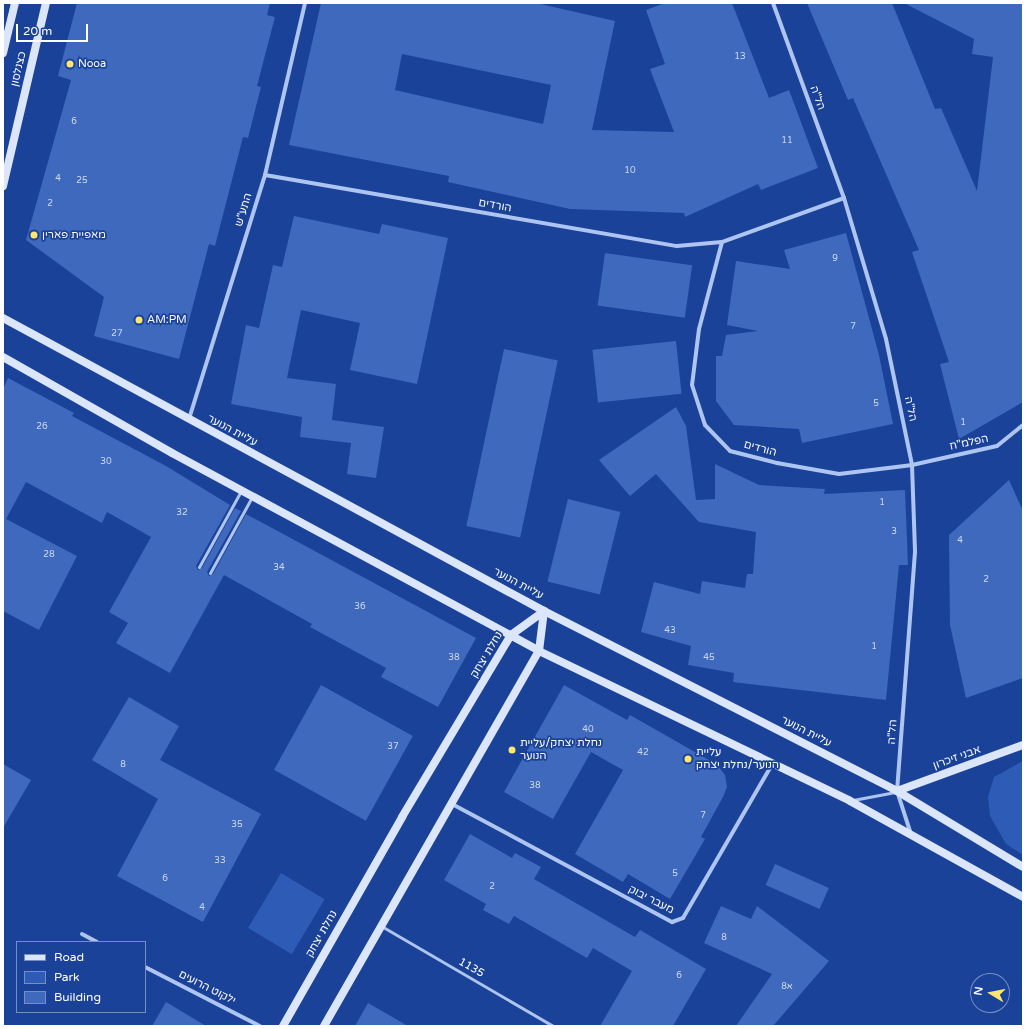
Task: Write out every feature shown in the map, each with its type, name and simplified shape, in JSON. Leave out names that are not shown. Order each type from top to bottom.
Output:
[{"type":"street","name":"כצנלסון","points":[[3,53],[15,3]]},
{"type":"street","name":"כצנלסון","points":[[3,186],[46,3]]},
{"type":"street","name":"התע\"ש","points":[[189,420],[265,175],[305,3]]},
{"type":"street","name":"הל\"ה","points":[[773,3],[844,198],[886,339],[912,465],[915,552],[897,791],[911,835]]},
{"type":"street","name":"הורדים","points":[[265,175],[677,246],[722,242],[844,198]]},
{"type":"street","name":"הורדים","points":[[722,242],[699,329],[692,385],[705,425],[730,451],[777,463],[839,474],[912,465]]},
{"type":"street","name":"עליית הנוער","points":[[3,318],[544,611],[897,791],[1023,867]]},
{"type":"street","points":[[3,357],[241,491],[539,651],[850,801],[1023,897]]},
{"type":"street","name":"הפלמ\"ח","points":[[912,465],[997,446],[1023,425]]},
{"type":"street","points":[[324,1026],[539,651],[544,611]]},
{"type":"street","name":"נחלת יצחק","points":[[283,1026],[402,817],[511,635],[544,611]]},
{"type":"street","name":"אבני זיכרון","points":[[897,791],[1023,745]]},
{"type":"street","name":"מעבר יבוק","points":[[452,804],[672,922],[683,918],[773,763]]},
{"type":"street","points":[[82,934],[95,941]]},
{"type":"street","name":"ילקוט הרועים","points":[[146,968],[260,1026]]},
{"type":"lane","points":[[199,567],[241,491]]},
{"type":"lane","points":[[210,573],[252,497]]},
{"type":"lane","points":[[850,801],[897,791]]},
{"type":"lane","name":"1135","points":[[381,926],[553,1026]]},
{"type":"green space","points":[[1023,761],[1023,855],[1006,844],[990,816],[988,797],[994,777]]},
{"type":"green space","points":[[281,873],[325,899],[292,954],[248,928]]},
{"type":"building","points":[[77,3],[270,3],[267,15],[275,17],[257,86],[261,87],[248,138],[243,137],[215,246],[209,244],[179,359],[94,336],[104,297],[26,240],[71,80],[58,76]]},
{"type":"building","points":[[321,3],[536,3],[615,21],[592,130],[674,132],[650,69],[665,64],[646,10],[665,3],[732,3],[769,98],[789,90],[818,168],[761,190],[758,184],[685,217],[684,213],[570,209],[448,182],[449,176],[289,145]],"holes":[[[402,54],[551,85],[543,124],[395,90]]]},
{"type":"building","points":[[807,3],[892,3],[935,109],[941,108],[977,191],[993,57],[972,54],[974,39],[904,3],[1023,3],[1023,402],[959,439],[940,364],[949,362],[912,252],[919,250],[853,98],[848,100]]},
{"type":"building","points":[[294,216],[379,234],[382,224],[448,238],[417,384],[350,370],[360,323],[301,310],[287,378],[336,384],[332,420],[384,427],[376,478],[347,474],[351,443],[300,437],[302,417],[231,404],[246,325],[259,328],[273,265],[282,267]]},
{"type":"building","points":[[846,233],[879,355],[893,424],[802,443],[799,429],[734,425],[716,401],[716,356],[722,356],[726,335],[758,331],[727,325],[736,261],[790,269],[784,250]]},
{"type":"building","points":[[605,253],[692,265],[685,318],[598,305]]},
{"type":"building","points":[[676,341],[682,394],[598,402],[592,350]]},
{"type":"building","points":[[504,349],[558,360],[520,537],[466,526]]},
{"type":"building","points":[[8,378],[74,413],[72,416],[166,466],[230,505],[196,566],[198,570],[202,568],[235,508],[241,511],[207,572],[209,576],[213,574],[246,514],[476,638],[438,707],[381,677],[386,668],[310,627],[312,624],[224,575],[170,673],[116,643],[128,623],[109,612],[151,537],[107,512],[102,523],[26,482],[6,519],[77,556],[39,630],[3,611],[3,389]]},
{"type":"building","points":[[676,407],[686,426],[696,500],[715,499],[715,464],[759,485],[825,489],[824,494],[905,490],[908,565],[899,565],[886,700],[733,682],[734,673],[688,665],[691,646],[641,632],[654,582],[700,594],[702,581],[745,588],[747,574],[753,574],[756,532],[699,522],[656,474],[630,496],[599,460]]},
{"type":"building","points":[[1009,480],[1023,511],[1023,678],[966,698],[950,625],[949,535]]},
{"type":"building","points":[[568,499],[620,512],[600,595],[547,581]]},
{"type":"building","points":[[321,685],[413,736],[366,821],[274,770]]},
{"type":"building","points":[[564,685],[627,720],[630,715],[709,760],[718,766],[725,775],[727,787],[701,837],[705,839],[670,899],[628,874],[623,882],[575,854],[623,770],[591,752],[553,819],[504,792]]},
{"type":"building","points":[[129,697],[179,726],[160,760],[261,814],[203,922],[117,876],[158,799],[92,760]]},
{"type":"building","points":[[3,764],[31,780],[3,828]]},
{"type":"building","points":[[470,834],[512,858],[515,853],[541,867],[534,879],[635,937],[640,930],[706,969],[673,1026],[600,1026],[632,971],[593,948],[587,958],[514,916],[509,924],[483,910],[486,904],[444,880]]},
{"type":"building","points":[[775,864],[829,888],[820,909],[766,885]]},
{"type":"building","points":[[721,906],[751,919],[757,906],[829,961],[773,1026],[736,1026],[772,974],[704,943]]},
{"type":"building","points":[[166,1002],[206,1026],[152,1026]]},
{"type":"building","points":[[368,1003],[408,1026],[355,1026]]},
{"type":"place","name":"Nooa","points":[[70,64]]},
{"type":"place","name":"מאפיית פארין","points":[[34,235]]},
{"type":"place","name":"AM:PM","points":[[139,320]]},
{"type":"place","name":"נחלת יצחק/עליית הנוער","points":[[512,750]]},
{"type":"place","name":"עליית הנוער/נחלת יצחק","points":[[688,759]]}]
